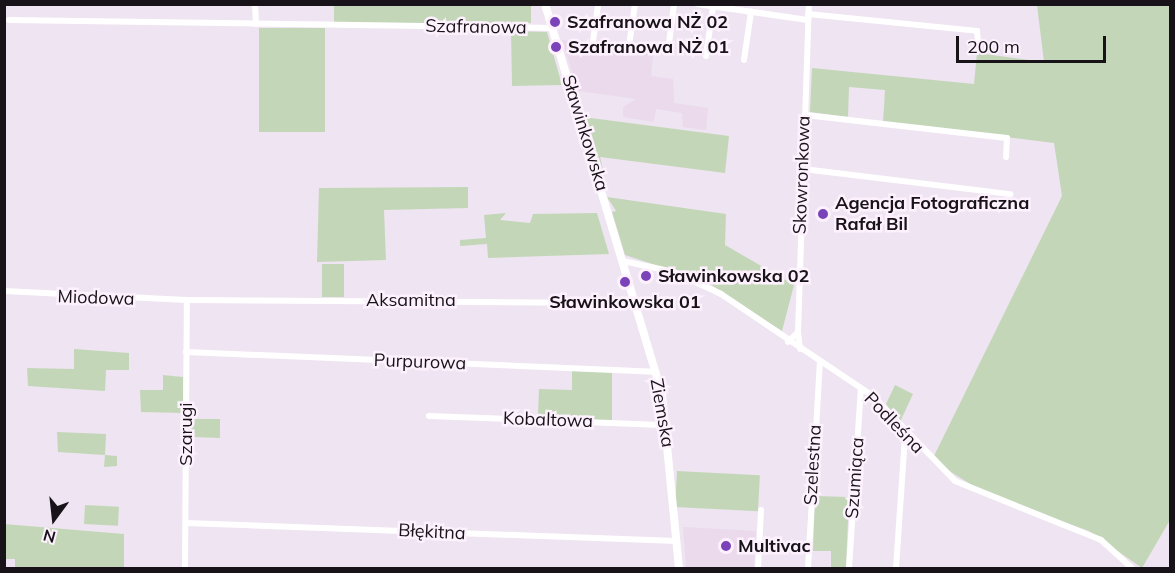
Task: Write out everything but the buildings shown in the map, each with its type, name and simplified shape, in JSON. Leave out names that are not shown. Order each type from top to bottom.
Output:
[{"type":"street","points":[[255,4],[256,24]]},
{"type":"street","name":"Sławinkowska","points":[[545,4],[623,261]]},
{"type":"street","points":[[593,41],[598,4]]},
{"type":"street","points":[[630,46],[635,4]]},
{"type":"street","points":[[668,51],[674,4]]},
{"type":"street","name":"Skowronkowa","points":[[800,349],[798,332],[809,4]]},
{"type":"street","points":[[706,56],[704,5],[808,17],[977,31],[979,49]]},
{"type":"street","points":[[744,60],[749,9]]},
{"type":"street","name":"Szafranowa","points":[[9,20],[552,28]]},
{"type":"street","points":[[805,115],[1007,138],[1006,157]]},
{"type":"street","points":[[803,169],[1010,194]]},
{"type":"street","name":"Ziemska","points":[[623,261],[656,372],[668,425],[680,568]]},
{"type":"street","name":"Podleśna","points":[[623,261],[707,286],[788,342],[861,388],[905,435],[955,482],[1101,540],[1132,568]]},
{"type":"street","name":"Miodowa","points":[[4,291],[187,300]]},
{"type":"street","name":"Aksamitna","points":[[187,300],[635,303]]},
{"type":"street","name":"Szarugi","points":[[185,568],[187,300]]},
{"type":"street","points":[[788,342],[798,332]]},
{"type":"street","name":"Purpurowa","points":[[186,352],[656,372]]},
{"type":"street","name":"Szelestna","points":[[808,568],[820,362]]},
{"type":"street","name":"Szumiąca","points":[[849,568],[861,388]]},
{"type":"street","name":"Kobaltowa","points":[[429,416],[668,425]]},
{"type":"street","points":[[896,568],[905,435]]},
{"type":"street","points":[[758,568],[761,510]]},
{"type":"street","name":"Błękitna","points":[[186,523],[677,541]]},
{"type":"shaded area","points":[[562,40],[653,53],[651,76],[673,79],[674,103],[708,108],[706,130],[683,127],[682,113],[656,109],[654,122],[623,117],[623,107],[636,99],[578,91]]},
{"type":"shaded area","points":[[683,527],[756,531],[754,568],[686,568]]},
{"type":"green space","points":[[334,5],[531,5],[531,23],[334,23]]},
{"type":"green space","points":[[1037,5],[1170,5],[1170,520],[1142,568],[1089,531],[986,494],[932,460],[1062,196],[1054,143],[883,122],[885,90],[849,87],[848,117],[810,112],[812,68],[974,84],[977,53],[1044,62]]},
{"type":"green space","points":[[259,28],[325,28],[325,132],[259,132]]},
{"type":"green space","points":[[511,31],[547,32],[562,85],[512,86]]},
{"type":"green space","points":[[583,117],[729,136],[725,173],[600,157],[606,183],[601,183]]},
{"type":"green space","points":[[468,187],[468,208],[384,210],[386,260],[317,262],[319,188]]},
{"type":"green space","points":[[607,197],[726,214],[725,245],[794,285],[782,331],[707,282],[625,255],[612,212],[616,211]]},
{"type":"green space","points":[[506,213],[500,220],[530,223],[533,214],[597,213],[609,254],[488,258],[487,244],[460,246],[460,240],[486,238],[484,215]]},
{"type":"green space","points":[[322,264],[344,264],[344,297],[322,297]]},
{"type":"green space","points":[[74,349],[129,353],[129,370],[106,370],[105,391],[28,386],[27,368],[74,369]]},
{"type":"green space","points":[[572,371],[612,372],[612,423],[538,416],[539,389],[572,390]]},
{"type":"green space","points":[[163,375],[183,377],[183,413],[141,412],[140,390],[163,390]]},
{"type":"green space","points":[[895,385],[913,394],[899,424],[886,404]]},
{"type":"green space","points":[[189,419],[220,419],[220,438],[193,437]]},
{"type":"green space","points":[[57,432],[106,434],[105,455],[58,452]]},
{"type":"green space","points":[[105,455],[117,456],[117,466],[104,467]]},
{"type":"green space","points":[[677,471],[760,475],[758,511],[675,507]]},
{"type":"green space","points":[[815,496],[849,497],[846,568],[831,568],[831,551],[813,551]]},
{"type":"green space","points":[[85,505],[119,507],[118,526],[84,524]]},
{"type":"green space","points":[[4,524],[124,534],[124,568],[15,568],[15,559],[5,559]]},
{"type":"place","name":"Szafranowa NŻ 02","points":[[555,22]]},
{"type":"place","name":"Szafranowa NŻ 01","points":[[556,47]]},
{"type":"place","name":"Agencja Fotograficzna Rafał Bil","points":[[823,214]]},
{"type":"place","name":"Sławinkowska 02","points":[[646,276]]},
{"type":"place","name":"Sławinkowska 01","points":[[625,282]]},
{"type":"place","name":"Multivac","points":[[726,546]]}]
